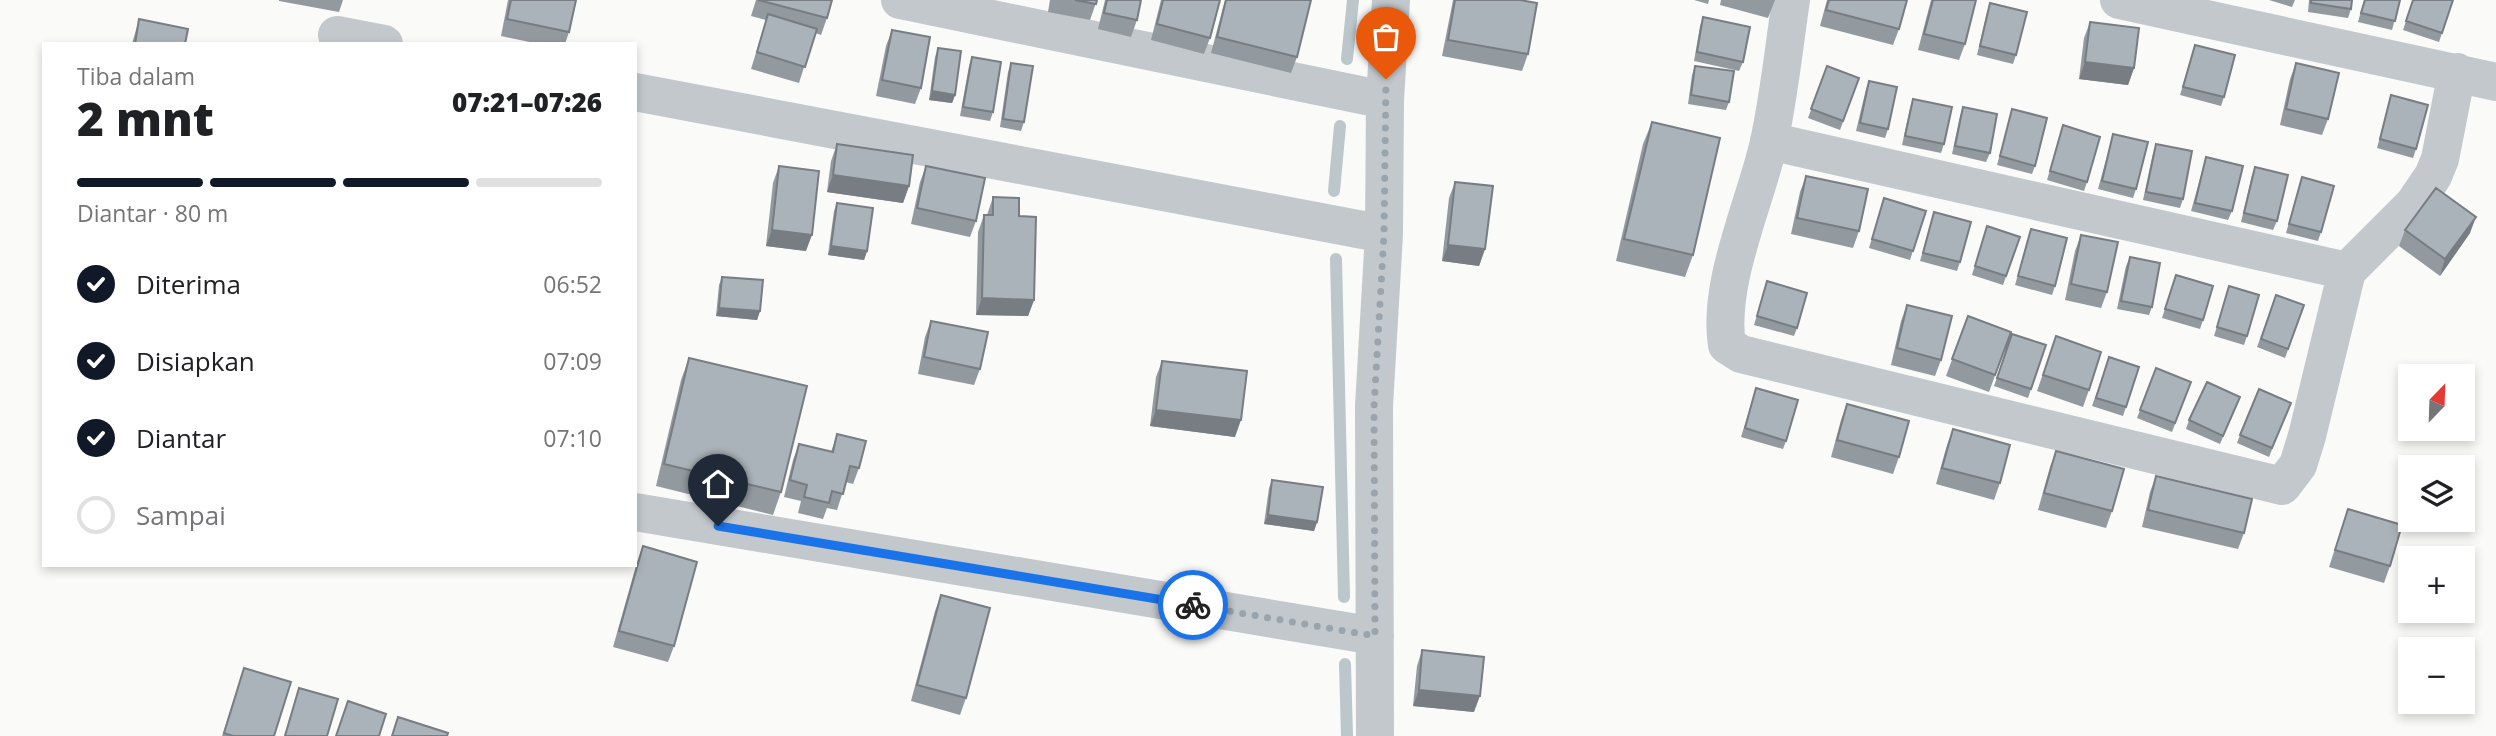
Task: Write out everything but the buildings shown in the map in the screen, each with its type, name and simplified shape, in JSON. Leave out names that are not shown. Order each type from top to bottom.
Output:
[{"type":"street","points":[[900,0],[1385,100]]},
{"type":"street","points":[[1376,736],[1374,407],[1384,234],[1385,100],[1391,0]]},
{"type":"street","points":[[1791,0],[1769,141],[1732,277],[1724,323],[1727,345],[1741,354],[2282,486],[2298,465],[2307,436],[2347,271],[2414,204],[2433,176],[2440,159],[2457,72]]},
{"type":"street","points":[[2119,0],[2496,82]]},
{"type":"street","points":[[337,35],[374,42]]},
{"type":"street","points":[[637,92],[1384,234]]},
{"type":"street","points":[[1769,141],[2347,271]]},
{"type":"street","points":[[637,512],[1375,636]]},
{"type":"waterway","points":[[1347,59],[1353,0]]},
{"type":"waterway","points":[[1334,191],[1340,126]]},
{"type":"waterway","points":[[1336,259],[1344,597]]},
{"type":"waterway","points":[[1345,664],[1347,736]]},
{"type":"way so far","points":[[1193,605],[1375,636],[1374,407],[1384,234],[1386,79]]},
{"type":"route","points":[[718,526],[1193,605]]}]
